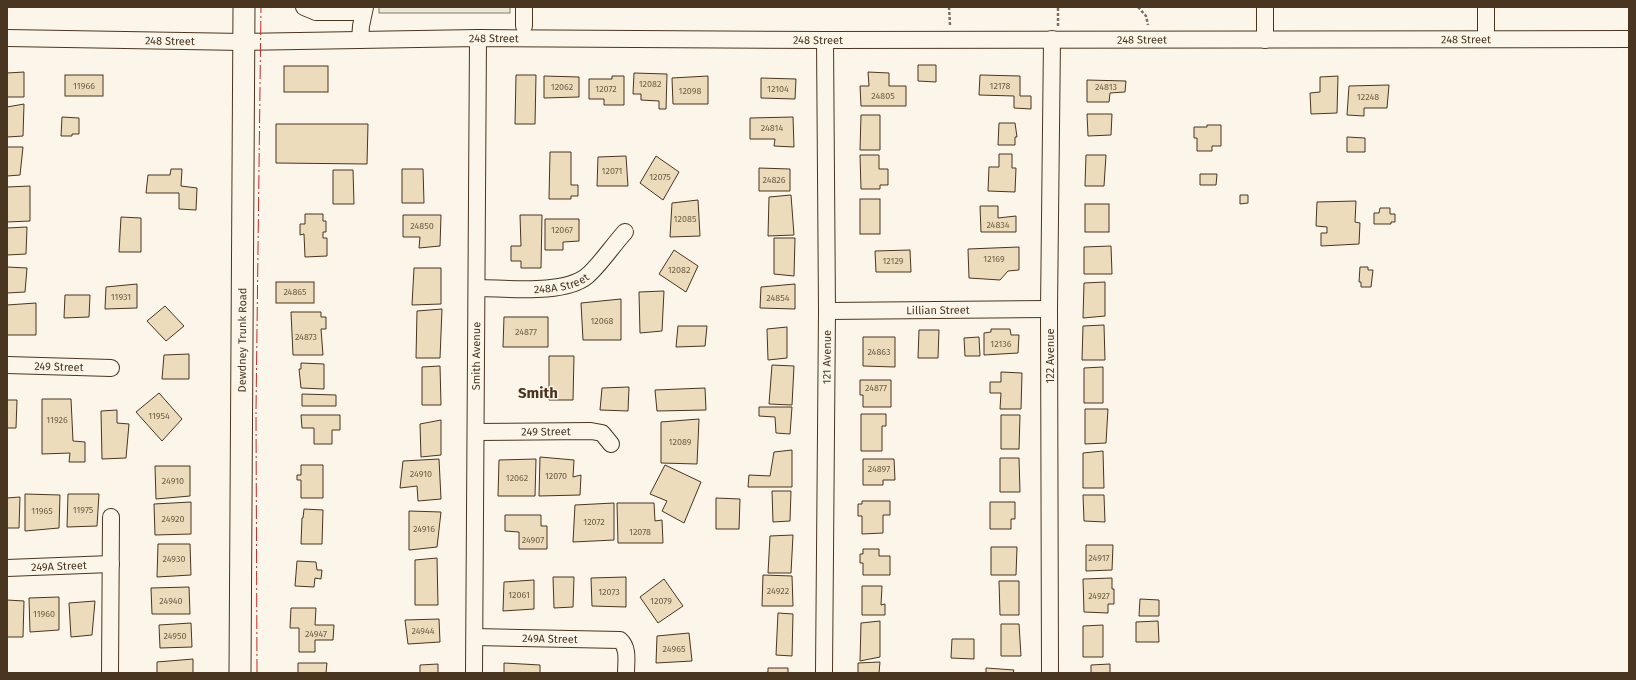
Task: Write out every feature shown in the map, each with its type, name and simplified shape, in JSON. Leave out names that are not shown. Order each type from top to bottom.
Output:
[{"type":"main road","name":"Dewdney Trunk Road","points":[[240,673],[244,7]]},
{"type":"street","points":[[304,7],[316,12],[364,10],[360,40]]},
{"type":"street","points":[[524,7],[524,26]]},
{"type":"street","points":[[1265,7],[1265,40]]},
{"type":"street","points":[[1486,7],[1486,39]]},
{"type":"street","name":"248 Street","points":[[7,38],[243,42],[478,38],[825,40],[1055,33],[1265,40],[1629,39]]},
{"type":"street","name":"122 Avenue","points":[[1050,673],[1050,309],[1055,33]]},
{"type":"street","name":"Smith Avenue","points":[[474,673],[478,38]]},
{"type":"street","name":"121 Avenue","points":[[824,673],[827,311],[825,40]]},
{"type":"street","name":"248A Street","points":[[477,288],[557,288],[574,284],[588,276],[625,232]]},
{"type":"street","name":"Lillian Street","points":[[827,311],[1050,309]]},
{"type":"street","name":"249 Street","points":[[7,366],[110,368]]},
{"type":"street","name":"249 Street","points":[[476,432],[591,431],[602,433],[611,444]]},
{"type":"street","points":[[110,673],[111,517]]},
{"type":"street","name":"249A Street","points":[[7,568],[111,564]]},
{"type":"street","name":"249A Street","points":[[474,637],[620,640],[624,644],[626,650],[626,673]]},
{"type":"path","points":[[949,7],[950,25]]},
{"type":"path","points":[[1055,33],[1058,7]]},
{"type":"path","points":[[1138,7],[1146,16],[1149,30]]},
{"type":"shaded area","points":[[379,7],[510,7],[510,13],[379,13]]},
{"type":"building","points":[[918,65],[936,65],[936,82],[918,81]]},
{"type":"building","points":[[284,66],[328,66],[328,92],[284,92]]},
{"type":"building","points":[[24,72],[24,97],[7,97],[7,73]]},
{"type":"building","points":[[868,72],[889,73],[889,86],[906,86],[906,106],[861,106],[860,86],[869,86]]},
{"type":"building","points":[[634,73],[667,74],[666,109],[659,109],[659,101],[641,100],[641,94],[633,94]]},
{"type":"building","points":[[65,75],[103,75],[103,96],[65,96]]},
{"type":"building","points":[[516,75],[536,75],[535,124],[515,124]]},
{"type":"building","points":[[980,75],[1020,76],[1020,96],[1031,96],[1031,109],[1014,108],[1014,96],[979,95]]},
{"type":"building","points":[[544,76],[579,77],[579,97],[544,98]]},
{"type":"building","points":[[612,76],[624,76],[624,105],[604,105],[604,99],[589,99],[589,79],[612,79]]},
{"type":"building","points":[[708,76],[708,104],[673,104],[672,78]]},
{"type":"building","points":[[1338,76],[1337,113],[1311,114],[1310,93],[1320,92],[1320,77]]},
{"type":"building","points":[[761,78],[796,79],[795,99],[761,98]]},
{"type":"building","points":[[1087,80],[1126,81],[1125,92],[1110,93],[1109,102],[1087,102]]},
{"type":"building","points":[[1389,85],[1387,108],[1364,108],[1364,116],[1347,115],[1349,86]]},
{"type":"building","points":[[24,104],[23,136],[7,137],[7,107]]},
{"type":"building","points":[[1087,114],[1112,114],[1111,135],[1088,136]]},
{"type":"building","points":[[861,115],[880,115],[880,150],[860,150]]},
{"type":"building","points":[[62,117],[79,118],[79,134],[72,134],[72,136],[61,136]]},
{"type":"building","points":[[793,117],[794,147],[774,146],[775,139],[750,139],[750,118]]},
{"type":"building","points":[[999,123],[1015,123],[1017,137],[1015,137],[1015,145],[998,145]]},
{"type":"building","points":[[276,124],[368,124],[367,164],[276,163]]},
{"type":"building","points":[[1207,125],[1221,125],[1221,146],[1212,146],[1212,151],[1197,151],[1197,138],[1194,138],[1194,127],[1207,127]]},
{"type":"building","points":[[1347,137],[1365,138],[1365,152],[1347,152]]},
{"type":"building","points":[[7,147],[23,147],[20,175],[7,176]]},
{"type":"building","points":[[550,152],[571,152],[571,185],[578,185],[578,196],[571,196],[571,199],[549,199]]},
{"type":"building","points":[[999,154],[1012,154],[1012,168],[1016,168],[1015,192],[988,191],[989,167],[999,167]]},
{"type":"building","points":[[860,155],[879,155],[879,169],[888,169],[888,185],[880,185],[880,189],[861,189]]},
{"type":"building","points":[[1086,155],[1106,155],[1104,186],[1085,186]]},
{"type":"building","points":[[626,156],[628,186],[597,186],[598,157]]},
{"type":"building","points":[[656,156],[679,172],[663,200],[640,183]]},
{"type":"building","points":[[759,168],[790,169],[790,191],[759,191]]},
{"type":"building","points":[[171,169],[182,169],[181,186],[197,188],[196,210],[179,209],[179,193],[146,193],[148,175],[170,175]]},
{"type":"building","points":[[402,169],[423,169],[424,203],[402,203]]},
{"type":"building","points":[[333,170],[353,170],[354,204],[333,204]]},
{"type":"building","points":[[1200,174],[1217,174],[1216,185],[1200,185]]},
{"type":"building","points":[[30,186],[30,221],[7,222],[7,187]]},
{"type":"building","points":[[791,195],[794,235],[768,236],[769,197]]},
{"type":"building","points":[[1240,195],[1248,195],[1248,203],[1240,204]]},
{"type":"building","points":[[860,199],[880,199],[880,234],[860,234]]},
{"type":"building","points":[[698,200],[700,236],[670,237],[672,203]]},
{"type":"building","points":[[1356,201],[1355,222],[1360,223],[1359,244],[1321,246],[1321,233],[1327,233],[1327,227],[1316,226],[1317,202]]},
{"type":"building","points":[[1085,204],[1109,204],[1109,232],[1085,232]]},
{"type":"building","points":[[980,206],[998,206],[998,218],[1016,216],[1016,232],[981,232]]},
{"type":"building","points":[[1380,208],[1390,208],[1390,214],[1395,214],[1395,222],[1391,222],[1391,224],[1374,224],[1374,213],[1379,213]]},
{"type":"building","points":[[305,214],[323,214],[323,221],[326,221],[326,232],[323,232],[323,238],[327,238],[327,256],[305,257],[304,234],[300,235],[300,224],[305,224]]},
{"type":"building","points":[[403,215],[441,215],[440,246],[419,248],[420,237],[403,237]]},
{"type":"building","points":[[520,215],[542,215],[541,268],[521,268],[521,261],[511,261],[511,246],[521,246]]},
{"type":"building","points":[[121,217],[141,218],[141,252],[119,252]]},
{"type":"building","points":[[545,219],[579,219],[579,241],[563,242],[563,250],[545,250]]},
{"type":"building","points":[[27,227],[26,254],[7,255],[7,228]]},
{"type":"building","points":[[774,238],[795,238],[794,276],[774,274]]},
{"type":"building","points":[[1111,246],[1112,274],[1084,274],[1084,247]]},
{"type":"building","points":[[1019,247],[1019,270],[1008,271],[1000,280],[969,278],[968,249]]},
{"type":"building","points":[[674,250],[698,266],[686,292],[659,274]]},
{"type":"building","points":[[910,250],[911,272],[876,272],[875,251]]},
{"type":"building","points":[[7,267],[27,268],[25,292],[7,293]]},
{"type":"building","points":[[1360,267],[1368,267],[1368,270],[1373,270],[1371,287],[1361,287],[1361,282],[1359,282]]},
{"type":"building","points":[[414,268],[441,268],[441,304],[412,305]]},
{"type":"building","points":[[276,282],[314,282],[314,303],[276,303]]},
{"type":"building","points":[[1105,282],[1105,316],[1083,318],[1084,283]]},
{"type":"building","points":[[137,284],[137,308],[105,309],[106,287]]},
{"type":"building","points":[[795,284],[795,309],[760,308],[761,287]]},
{"type":"building","points":[[664,291],[662,331],[640,333],[639,292]]},
{"type":"building","points":[[65,295],[90,295],[89,317],[64,318]]},
{"type":"building","points":[[621,299],[621,340],[583,340],[581,303]]},
{"type":"building","points":[[36,303],[36,335],[7,335],[7,305]]},
{"type":"building","points":[[165,306],[184,326],[166,341],[147,321]]},
{"type":"building","points":[[442,309],[440,358],[416,358],[417,311]]},
{"type":"building","points":[[291,312],[321,312],[321,317],[326,317],[326,329],[321,329],[323,355],[293,355]]},
{"type":"building","points":[[504,317],[548,317],[548,347],[503,347]]},
{"type":"building","points":[[1104,325],[1105,360],[1082,360],[1083,326]]},
{"type":"building","points":[[678,326],[707,326],[705,346],[676,347]]},
{"type":"building","points":[[787,327],[787,358],[768,360],[767,329]]},
{"type":"building","points":[[991,329],[1010,329],[1011,335],[1019,335],[1018,353],[984,355],[984,333],[991,332]]},
{"type":"building","points":[[919,330],[939,330],[938,358],[918,358]]},
{"type":"building","points":[[863,337],[895,337],[895,367],[863,366]]},
{"type":"building","points":[[979,337],[980,356],[965,356],[964,338]]},
{"type":"building","points":[[189,354],[189,379],[162,379],[164,355]]},
{"type":"building","points":[[549,356],[574,356],[573,400],[549,400]]},
{"type":"building","points":[[301,363],[324,364],[324,389],[301,388],[299,369],[301,369]]},
{"type":"building","points":[[772,365],[794,366],[792,405],[769,404]]},
{"type":"building","points":[[440,366],[441,405],[422,405],[422,367]]},
{"type":"building","points":[[1103,367],[1103,403],[1084,403],[1084,368]]},
{"type":"building","points":[[1001,372],[1022,373],[1021,409],[1000,409],[1001,393],[990,393],[990,382],[1001,382]]},
{"type":"building","points":[[860,380],[891,380],[891,407],[863,407],[863,395],[860,395]]},
{"type":"building","points":[[629,387],[628,411],[600,410],[602,388]]},
{"type":"building","points":[[705,388],[706,410],[657,411],[655,390]]},
{"type":"building","points":[[159,393],[182,419],[162,441],[136,412]]},
{"type":"building","points":[[302,394],[336,395],[336,406],[302,406]]},
{"type":"building","points":[[42,399],[71,399],[73,441],[85,442],[85,462],[69,462],[70,453],[42,454]]},
{"type":"building","points":[[7,400],[17,400],[16,428],[7,428]]},
{"type":"building","points":[[759,407],[792,407],[790,434],[776,433],[775,417],[759,416]]},
{"type":"building","points":[[1085,409],[1108,409],[1106,443],[1085,444]]},
{"type":"building","points":[[117,410],[117,423],[129,424],[126,458],[102,459],[101,411]]},
{"type":"building","points":[[861,414],[886,414],[886,426],[882,426],[882,451],[861,451]]},
{"type":"building","points":[[301,415],[340,415],[340,430],[332,430],[332,444],[314,444],[314,428],[302,428]]},
{"type":"building","points":[[1001,415],[1020,415],[1019,449],[1001,449]]},
{"type":"building","points":[[699,419],[697,464],[661,463],[661,422]]},
{"type":"building","points":[[441,420],[441,455],[421,457],[420,424]]},
{"type":"building","points":[[792,450],[792,487],[748,487],[749,475],[770,476],[774,452]]},
{"type":"building","points":[[1103,451],[1104,488],[1083,488],[1083,453]]},
{"type":"building","points":[[540,457],[574,460],[573,477],[581,475],[580,495],[539,496]]},
{"type":"building","points":[[1000,458],[1019,458],[1020,492],[1000,492]]},
{"type":"building","points":[[439,459],[441,499],[418,501],[417,486],[400,488],[403,461]]},
{"type":"building","points":[[536,459],[535,496],[498,496],[499,460]]},
{"type":"building","points":[[863,459],[894,459],[895,480],[883,480],[883,485],[863,485]]},
{"type":"building","points":[[301,465],[323,465],[323,498],[301,498],[301,480],[297,480],[297,475],[301,475]]},
{"type":"building","points":[[665,465],[701,482],[684,523],[662,511],[667,501],[650,494]]},
{"type":"building","points":[[155,466],[190,466],[190,496],[156,499]]},
{"type":"building","points":[[772,491],[791,491],[790,521],[773,522]]},
{"type":"building","points":[[25,494],[60,495],[59,528],[25,531]]},
{"type":"building","points":[[68,494],[99,494],[97,526],[67,527]]},
{"type":"building","points":[[1083,495],[1104,495],[1105,522],[1084,521]]},
{"type":"building","points":[[20,497],[19,528],[7,528],[7,498]]},
{"type":"building","points":[[716,498],[740,499],[739,529],[716,529]]},
{"type":"building","points":[[862,501],[890,501],[890,515],[883,515],[883,533],[862,534],[862,516],[858,516],[858,504],[862,504]]},
{"type":"building","points":[[191,502],[191,534],[155,535],[154,504]]},
{"type":"building","points":[[990,502],[1015,502],[1015,519],[1011,519],[1011,529],[990,529]]},
{"type":"building","points":[[614,503],[614,540],[573,542],[575,505]]},
{"type":"building","points":[[617,503],[654,503],[655,521],[662,520],[663,543],[618,543]]},
{"type":"building","points":[[304,509],[323,510],[322,544],[301,544],[302,518]]},
{"type":"building","points":[[409,511],[441,512],[437,547],[409,550]]},
{"type":"building","points":[[505,515],[541,515],[541,526],[547,526],[547,549],[519,549],[519,532],[505,531]]},
{"type":"building","points":[[793,535],[791,573],[768,573],[770,536]]},
{"type":"building","points":[[158,544],[190,544],[191,575],[157,577]]},
{"type":"building","points":[[1086,545],[1113,545],[1112,570],[1086,571]]},
{"type":"building","points":[[991,547],[1017,547],[1016,575],[991,575]]},
{"type":"building","points":[[863,549],[879,549],[879,556],[890,556],[890,575],[863,575],[863,563],[860,563],[860,554],[863,554]]},
{"type":"building","points":[[437,558],[438,605],[415,605],[415,560]]},
{"type":"building","points":[[297,561],[316,562],[317,570],[322,570],[321,579],[315,578],[314,587],[295,586]]},
{"type":"building","points":[[763,575],[792,576],[793,606],[762,606]]},
{"type":"building","points":[[553,577],[574,577],[573,607],[554,608]]},
{"type":"building","points":[[626,577],[626,607],[592,606],[591,578]]},
{"type":"building","points":[[1112,578],[1114,604],[1108,604],[1108,613],[1084,612],[1083,579]]},
{"type":"building","points":[[664,579],[683,606],[658,623],[640,597]]},
{"type":"building","points":[[534,580],[534,609],[503,611],[504,582]]},
{"type":"building","points":[[999,581],[1019,581],[1019,615],[1000,615]]},
{"type":"building","points":[[862,586],[882,586],[881,605],[885,604],[885,615],[862,615]]},
{"type":"building","points":[[189,587],[190,614],[152,614],[151,588]]},
{"type":"building","points":[[59,597],[59,630],[30,632],[29,598]]},
{"type":"building","points":[[1140,599],[1159,600],[1159,616],[1139,616]]},
{"type":"building","points":[[7,600],[24,601],[23,637],[7,637]]},
{"type":"building","points":[[95,601],[92,635],[71,637],[69,603]]},
{"type":"building","points":[[291,608],[316,608],[315,625],[334,625],[333,640],[315,640],[315,652],[299,652],[299,628],[290,628]]},
{"type":"building","points":[[778,613],[793,614],[792,656],[776,655]]},
{"type":"building","points":[[439,619],[440,642],[408,644],[405,620]]},
{"type":"building","points":[[880,621],[880,657],[860,661],[861,623]]},
{"type":"building","points":[[1158,621],[1159,642],[1136,642],[1136,622]]},
{"type":"building","points":[[191,623],[192,647],[160,648],[159,625]]},
{"type":"building","points":[[1001,624],[1019,624],[1021,656],[1001,656]]},
{"type":"building","points":[[1103,625],[1103,657],[1083,657],[1083,626]]},
{"type":"building","points":[[689,633],[692,661],[656,663],[657,636]]},
{"type":"building","points":[[952,639],[974,639],[974,659],[951,658]]},
{"type":"building","points":[[193,659],[193,673],[157,673],[157,662]]},
{"type":"building","points":[[880,662],[879,673],[858,673],[858,663]]},
{"type":"building","points":[[298,663],[327,663],[326,673],[298,673]]},
{"type":"building","points":[[504,663],[540,665],[540,673],[504,673]]},
{"type":"building","points":[[438,664],[438,673],[420,673],[420,665]]},
{"type":"building","points":[[1110,664],[1110,673],[1091,673],[1091,665]]},
{"type":"building","points":[[768,668],[788,668],[788,673],[764,673],[768,672]]},
{"type":"building","points":[[986,668],[1014,670],[1013,673],[986,673]]},
{"type":"power","points":[[257,673],[256,411],[261,7]]},
{"type":"district","name":"Smith","points":[[538,393]]}]
